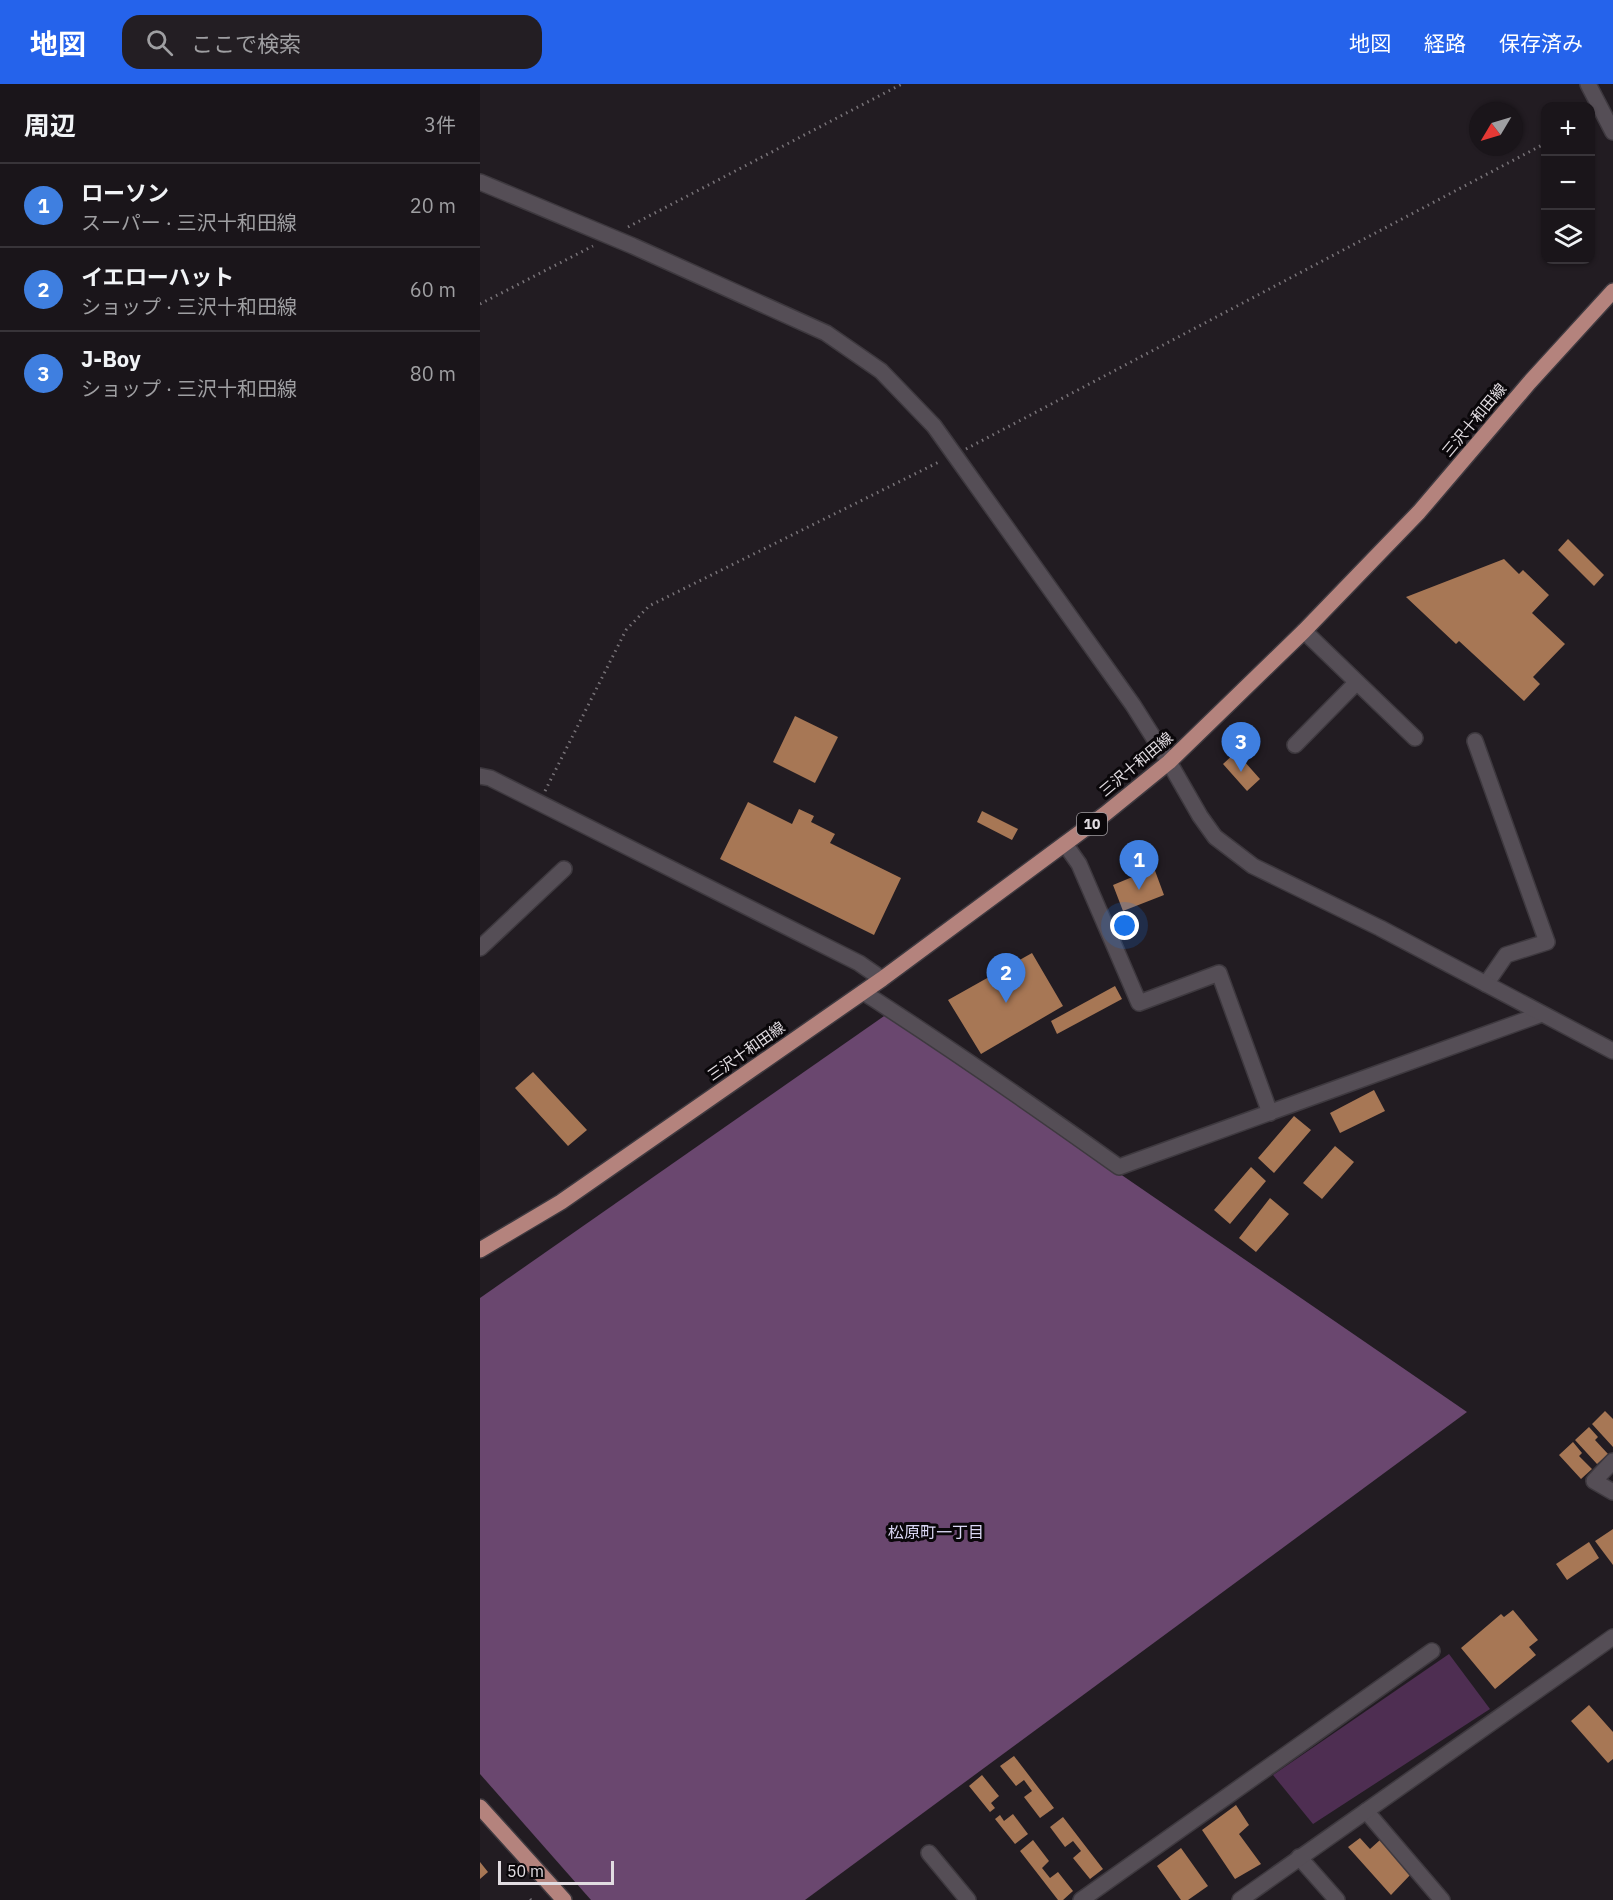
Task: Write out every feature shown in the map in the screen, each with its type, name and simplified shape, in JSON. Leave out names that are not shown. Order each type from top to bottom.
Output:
[{"type":"main road","name":"三沢十和田線","points":[[480,1250],[561,1202],[882,979],[1065,844],[1169,762],[1304,631],[1419,512],[1613,291]]},
{"type":"main road","points":[[480,1807],[556,1897]]},
{"type":"street","points":[[1588,84],[1613,132]]},
{"type":"street","points":[[480,182],[611,236],[826,333],[881,371],[934,426],[955,455],[1133,705],[1215,837],[1253,866],[1380,928],[1613,1051]]},
{"type":"street","points":[[1304,631],[1415,738]]},
{"type":"street","points":[[1295,745],[1357,682]]},
{"type":"street","points":[[1475,741],[1547,942],[1506,955],[1486,984]]},
{"type":"street","points":[[480,776],[859,963],[882,979]]},
{"type":"street","points":[[1065,844],[1079,864],[1139,1003],[1219,973],[1270,1113]]},
{"type":"street","points":[[480,948],[564,869]]},
{"type":"street","points":[[862,992],[970,1061],[1066,1132],[1119,1167],[1542,1014]]},
{"type":"street","points":[[1613,1461],[1594,1481],[1613,1492]]},
{"type":"street","points":[[1240,1900],[1613,1637]]},
{"type":"street","points":[[1081,1900],[1432,1651]]},
{"type":"street","points":[[1366,1811],[1442,1900]]},
{"type":"street","points":[[929,1853],[968,1900]]},
{"type":"street","points":[[1299,1857],[1337,1900]]},
{"type":"path","points":[[480,304],[652,217],[902,84]]},
{"type":"path","points":[[539,804],[626,630],[649,606],[955,455],[1541,145]]},
{"type":"shaded area","points":[[887,1014],[1467,1412],[805,1900],[591,1900],[480,1774],[480,1298]]},
{"type":"shaded area","points":[[1449,1654],[1490,1709],[1313,1824],[1273,1775]]},
{"type":"building","points":[[1568,539],[1604,575],[1594,586],[1558,550]]},
{"type":"building","points":[[1504,559],[1519,574],[1523,570],[1549,595],[1532,613],[1565,644],[1533,677],[1540,684],[1524,701],[1459,641],[1456,644],[1406,597]]},
{"type":"building","points":[[795,716],[838,737],[815,783],[773,762]]},
{"type":"building","points":[[1236,752],[1260,779],[1247,791],[1223,764]]},
{"type":"building","points":[[748,802],[792,824],[799,809],[814,816],[811,822],[835,834],[830,843],[901,878],[874,935],[720,859]]},
{"type":"building","points":[[982,811],[1018,829],[1012,840],[977,822]]},
{"type":"building","points":[[1154,868],[1164,895],[1123,911],[1113,885]]},
{"type":"building","points":[[1032,953],[1063,1006],[981,1054],[948,1000]]},
{"type":"building","points":[[1115,986],[1122,999],[1057,1034],[1051,1021]]},
{"type":"building","points":[[533,1072],[587,1130],[568,1146],[515,1088]]},
{"type":"building","points":[[1374,1090],[1385,1111],[1340,1133],[1330,1113]]},
{"type":"building","points":[[1294,1116],[1311,1130],[1274,1173],[1258,1158]]},
{"type":"building","points":[[1335,1146],[1354,1162],[1322,1199],[1303,1183]]},
{"type":"building","points":[[1251,1167],[1266,1181],[1230,1224],[1214,1210]]},
{"type":"building","points":[[1270,1198],[1289,1214],[1256,1252],[1239,1238]]},
{"type":"building","points":[[1605,1411],[1613,1419],[1613,1447],[1592,1424]]},
{"type":"building","points":[[1589,1427],[1598,1437],[1595,1440],[1608,1454],[1597,1464],[1575,1440]]},
{"type":"building","points":[[1573,1442],[1582,1453],[1579,1456],[1592,1469],[1581,1479],[1559,1455]]},
{"type":"building","points":[[1613,1529],[1613,1565],[1595,1541]]},
{"type":"building","points":[[1589,1542],[1599,1558],[1567,1580],[1556,1564]]},
{"type":"building","points":[[1513,1610],[1538,1640],[1529,1647],[1536,1655],[1495,1689],[1461,1648],[1501,1614],[1504,1617]]},
{"type":"building","points":[[1589,1705],[1613,1732],[1613,1759],[1608,1763],[1571,1721]]},
{"type":"building","points":[[1014,1756],[1054,1808],[1040,1818],[1024,1797],[1032,1791],[1024,1780],[1016,1786],[1000,1766]]},
{"type":"building","points":[[982,1775],[999,1796],[991,1803],[995,1808],[990,1812],[969,1786]]},
{"type":"building","points":[[1236,1805],[1249,1825],[1239,1834],[1261,1864],[1235,1879],[1202,1830]]},
{"type":"building","points":[[1013,1814],[1028,1834],[1015,1844],[995,1819],[1000,1815],[1004,1821]]},
{"type":"building","points":[[1063,1817],[1103,1869],[1090,1879],[1073,1858],[1081,1851],[1073,1841],[1065,1847],[1050,1827]]},
{"type":"building","points":[[1360,1838],[1370,1849],[1380,1840],[1412,1873],[1391,1895],[1348,1847]]},
{"type":"building","points":[[1033,1840],[1049,1861],[1042,1868],[1050,1878],[1058,1872],[1073,1891],[1063,1900],[1058,1900],[1020,1851]]},
{"type":"building","points":[[1181,1848],[1208,1886],[1188,1900],[1181,1900],[1157,1866]]},
{"type":"building","points":[[480,1862],[488,1872],[480,1879]]},
{"type":"place","name":"J-Boy","points":[[1241,772]]},
{"type":"place","name":"ローソン","points":[[1139,890]]},
{"type":"place","name":"イエローハット","points":[[1006,1003]]},
{"type":"district","name":"松原町一丁目","points":[[936,1532]]}]
